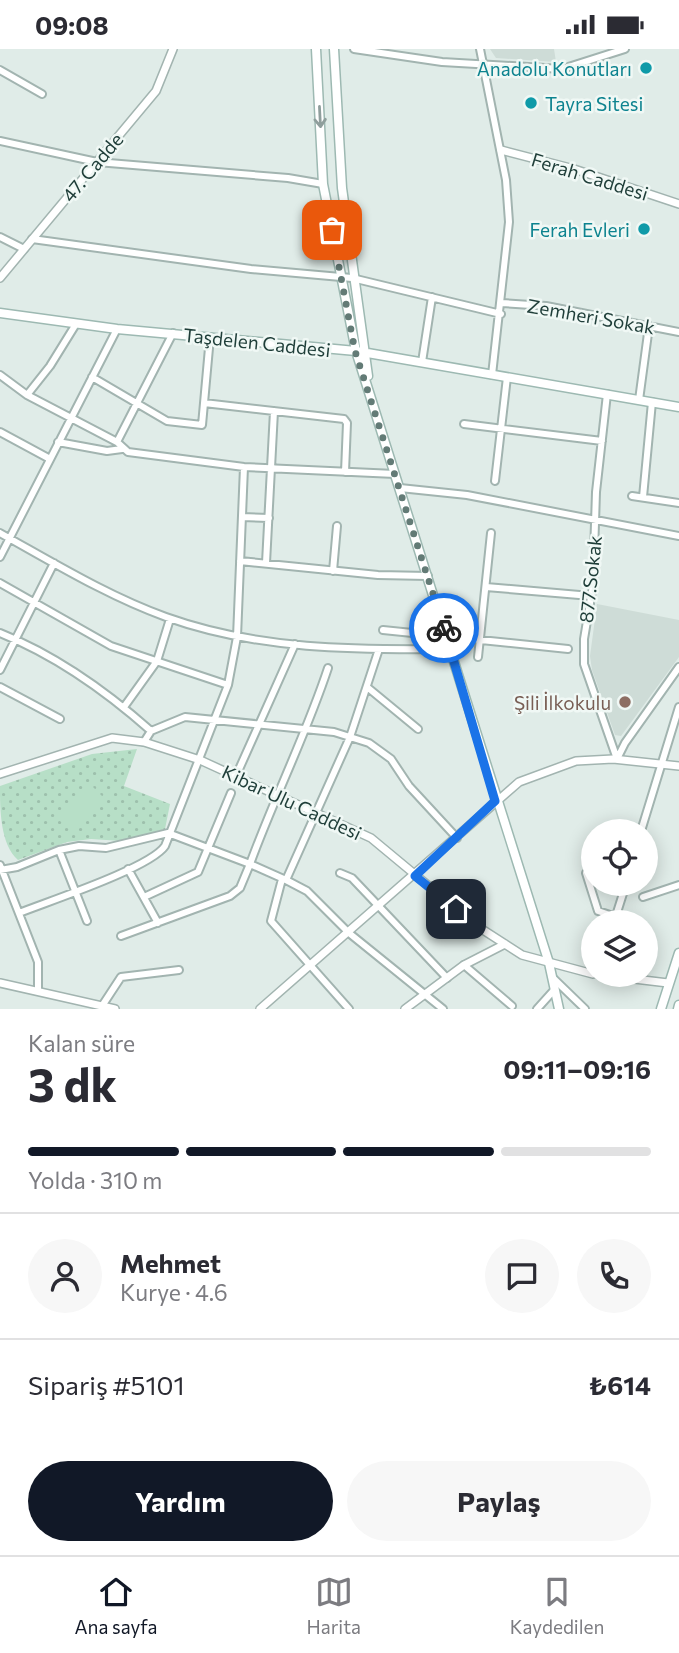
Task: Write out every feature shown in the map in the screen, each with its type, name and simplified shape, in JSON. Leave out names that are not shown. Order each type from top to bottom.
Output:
[{"type":"main road","points":[[316,49],[323,184],[355,351],[428,576],[495,801],[549,963],[559,1009]]},
{"type":"main road","points":[[334,49],[342,188],[369,389]]},
{"type":"main road","name":"Taşdelen Caddesi","points":[[0,313],[76,324],[355,351],[679,407]]},
{"type":"main road","points":[[661,1009],[679,953]]},
{"type":"street","name":"47. Cadde","points":[[0,278],[156,91],[173,49]]},
{"type":"street","points":[[354,49],[483,66],[562,69],[625,49]]},
{"type":"street","points":[[480,49],[500,150],[509,222],[501,314],[492,375]]},
{"type":"street","points":[[1,72],[43,94]]},
{"type":"street","points":[[0,141],[96,162],[288,178],[323,184]]},
{"type":"street","name":"Ferah Caddesi","points":[[500,150],[574,169],[679,204]]},
{"type":"street","points":[[0,237],[24,249]]},
{"type":"street","points":[[32,239],[251,269],[341,276],[501,314]]},
{"type":"street","points":[[422,362],[432,297]]},
{"type":"street","name":"Zemheri Sokak","points":[[502,303],[546,306],[679,332]]},
{"type":"street","points":[[27,395],[51,366],[76,324]]},
{"type":"street","points":[[639,400],[649,326]]},
{"type":"street","points":[[0,557],[117,328]]},
{"type":"street","points":[[117,442],[173,333]]},
{"type":"street","points":[[92,377],[167,421],[202,425],[210,337]]},
{"type":"street","points":[[0,375],[27,395],[117,442],[122,449]]},
{"type":"street","points":[[495,481],[507,377]]},
{"type":"street","name":"877.Sokak","points":[[607,394],[591,596],[583,639],[584,664],[617,759]]},
{"type":"street","points":[[643,497],[652,402]]},
{"type":"street","points":[[204,403],[346,421],[345,472]]},
{"type":"street","points":[[266,563],[274,411]]},
{"type":"street","points":[[464,424],[602,441]]},
{"type":"street","points":[[0,432],[50,459]]},
{"type":"street","points":[[58,442],[107,451],[122,449],[135,454],[244,467],[396,474]]},
{"type":"street","points":[[19,913],[128,869],[160,853],[217,719],[228,685],[237,637],[244,467]]},
{"type":"street","points":[[400,488],[467,495],[679,536]]},
{"type":"street","points":[[632,496],[679,503]]},
{"type":"street","points":[[242,516],[269,518]]},
{"type":"street","points":[[333,571],[337,526]]},
{"type":"street","points":[[0,533],[54,563],[170,619],[237,637],[339,650],[450,649]]},
{"type":"street","points":[[478,657],[491,533]]},
{"type":"street","points":[[240,561],[333,571],[428,576]]},
{"type":"street","points":[[0,670],[54,563]]},
{"type":"street","points":[[0,583],[111,646],[228,685]]},
{"type":"street","points":[[486,587],[591,596]]},
{"type":"street","points":[[124,707],[156,661],[170,619]]},
{"type":"street","points":[[383,630],[568,649]]},
{"type":"street","points":[[0,633],[77,674],[124,707],[151,731]]},
{"type":"street","points":[[236,776],[295,644]]},
{"type":"street","points":[[349,1009],[271,921],[284,880],[350,737],[379,649]]},
{"type":"street","points":[[617,759],[625,743],[679,667]]},
{"type":"street","points":[[121,936],[230,896],[240,888],[276,794],[308,728],[328,668]]},
{"type":"street","points":[[0,687],[60,719]]},
{"type":"street","points":[[367,687],[418,729]]},
{"type":"street","points":[[644,819],[679,707]]},
{"type":"street","points":[[144,741],[151,731],[185,717],[308,728],[350,737],[369,743],[391,759],[409,786],[457,838]]},
{"type":"street","name":"Kibar Ulu Caddesi","points":[[0,774],[112,738],[144,741],[200,759],[371,838],[477,926],[523,955],[581,971]]},
{"type":"street","points":[[260,1009],[415,876],[519,782],[576,761],[617,759],[679,766]]},
{"type":"street","points":[[144,897],[198,872],[210,849],[231,793]]},
{"type":"street","points":[[38,991],[38,962],[0,868],[17,867],[59,850],[79,846],[106,848],[168,833],[250,864],[307,891],[349,933],[443,1009]]},
{"type":"street","points":[[59,850],[87,921]]},
{"type":"street","points":[[128,869],[158,923]]},
{"type":"street","points":[[340,873],[352,878],[447,978]]},
{"type":"street","points":[[643,897],[679,885]]},
{"type":"street","points":[[405,1009],[464,965],[505,944]]},
{"type":"street","points":[[464,965],[512,1006]]},
{"type":"street","points":[[102,1006],[121,977],[179,970]]},
{"type":"street","points":[[552,977],[585,1009]]},
{"type":"street","points":[[658,982],[668,983]]},
{"type":"street","points":[[0,983],[115,1009]]},
{"type":"street","points":[[537,1009],[555,989]]},
{"type":"shaded area","points":[[490,49],[554,49],[556,62],[496,58]]},
{"type":"shaded area","name":"Şili İlkokulu","points":[[597,604],[679,620],[679,657],[621,736],[615,735],[592,670],[590,656]]},
{"type":"green space","points":[[137,749],[124,786],[170,804],[165,829],[121,841],[91,839],[67,842],[18,860],[4,836],[0,786],[92,754]]},
{"type":"green space","points":[[89,783],[105,799],[73,833],[56,817]]},
{"type":"way so far","points":[[332,230],[355,351],[444,628]]},
{"type":"place","name":"Anadolu Konutları","points":[[646,68]]},
{"type":"place","name":"Tayra Sitesi","points":[[531,103]]},
{"type":"place","name":"Ferah Evleri","points":[[644,229]]},
{"type":"place","name":"Şili İlkokulu","points":[[625,702]]},
{"type":"route","points":[[444,628],[495,801],[415,876],[456,909]]}]
